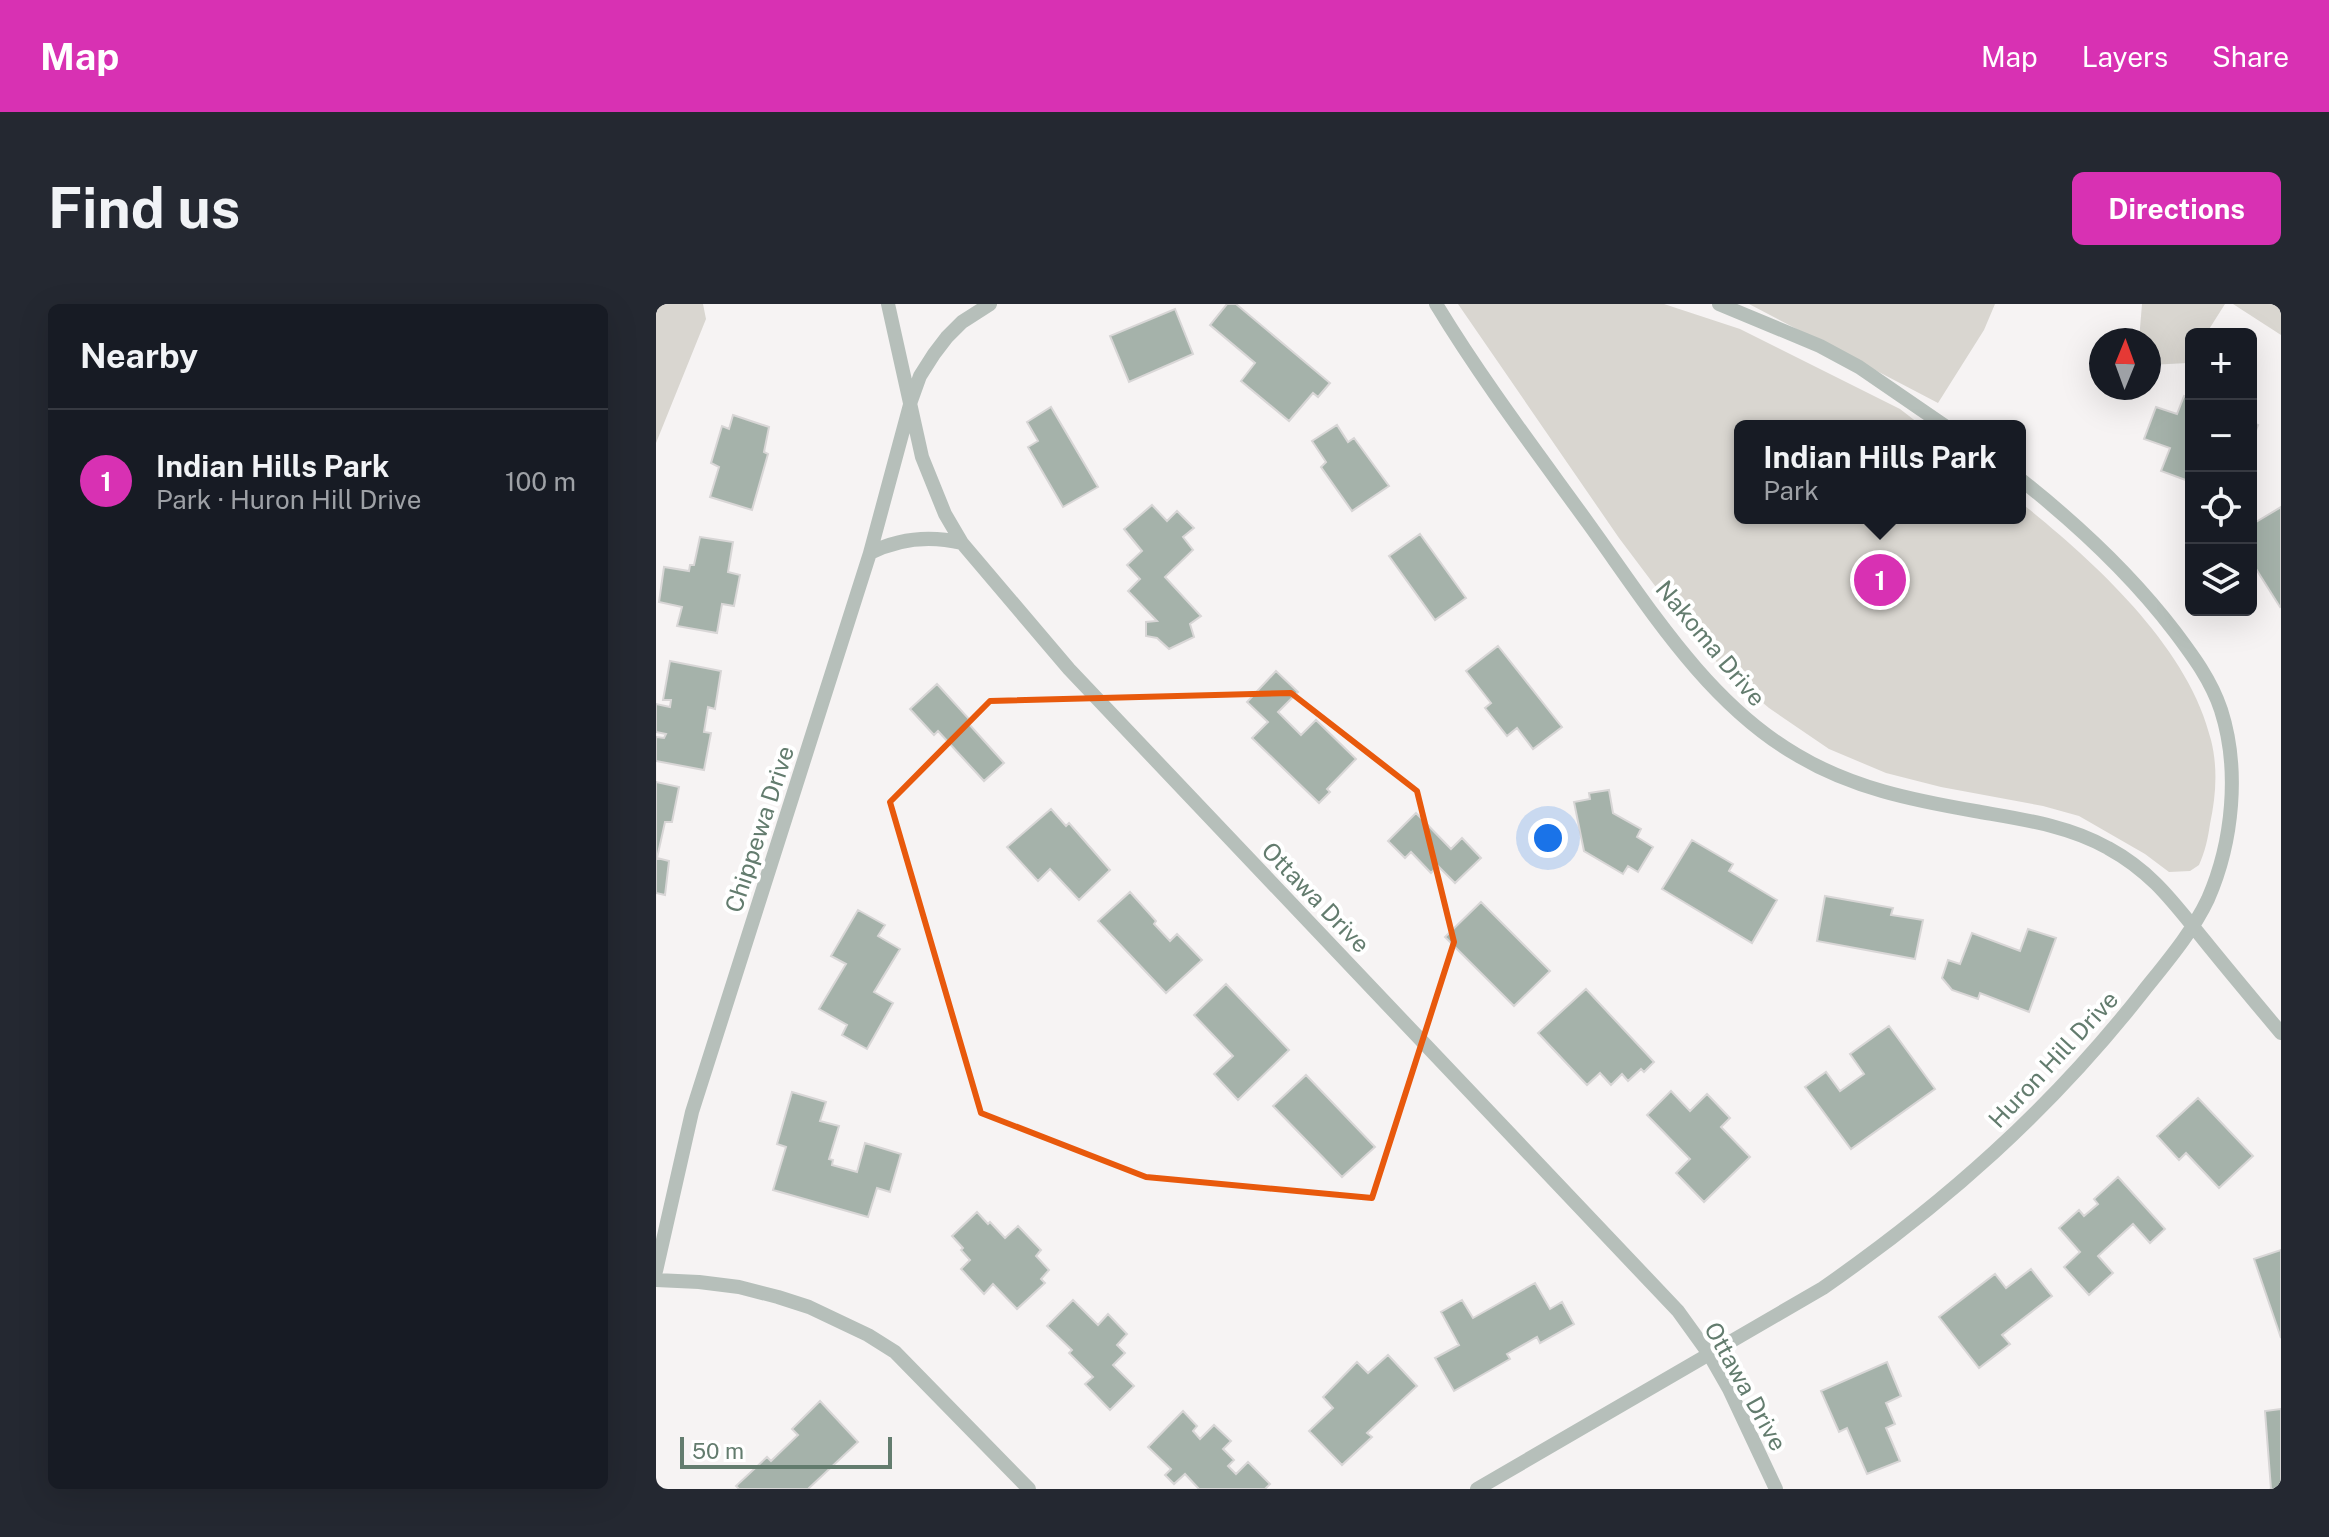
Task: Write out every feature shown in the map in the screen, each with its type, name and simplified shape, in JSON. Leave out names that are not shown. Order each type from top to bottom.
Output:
[{"type":"street","name":"Ottawa Drive","points":[[888,304],[922,457],[931,484],[962,543],[1069,669],[1678,1311],[1709,1354],[1750,1430],[1776,1489]]},
{"type":"street","points":[[911,401],[920,376],[947,337],[962,322],[990,304]]},
{"type":"street","name":"Nakoma Drive","points":[[1436,304],[1515,422],[1670,635],[1705,677],[1757,730],[1798,756],[1854,784],[1940,805],[2058,827],[2082,835],[2129,860],[2174,901],[2281,1033]]},
{"type":"street","points":[[1719,304],[1833,353],[1859,367],[1936,420]]},
{"type":"street","name":"Chippewa Drive","points":[[656,1271],[692,1112],[870,553],[911,401]]},
{"type":"street","name":"Huron Hill Drive","points":[[1477,1489],[1823,1288],[1930,1210],[2036,1114],[2106,1038],[2154,978],[2206,903],[2217,876],[2231,802],[2231,759],[2220,707],[2196,660],[2154,606],[2096,544],[2026,484]]},
{"type":"street","points":[[870,553],[915,538],[962,543]]},
{"type":"street","points":[[656,1280],[739,1287],[778,1297],[839,1320],[868,1335],[895,1352],[1029,1489]]},
{"type":"highlighted area","points":[[1291,693],[1417,791],[1454,942],[1372,1198],[1146,1177],[981,1113],[890,802],[990,701]]},
{"type":"shaded area","points":[[656,304],[703,304],[706,319],[656,443]]},
{"type":"shaded area","points":[[1458,304],[1664,304],[1740,329],[1900,409],[1914,420],[1734,420],[1734,524],[2026,524],[2026,507],[2078,551],[2135,608],[2182,672],[2199,705],[2211,740],[2215,782],[2205,850],[2199,865],[2190,871],[2169,872],[2145,854],[2079,816],[1886,773],[1829,749],[1769,708],[1723,669],[1689,631],[1619,538]]},
{"type":"shaded area","points":[[1749,304],[1995,304],[1984,330],[1938,403]]},
{"type":"shaded area","points":[[2142,304],[2225,304],[2210,328],[2185,328],[2185,363],[2161,364],[2161,328],[2140,328]]},
{"type":"shaded area","points":[[2233,304],[2281,304],[2281,335]]},
{"type":"building","points":[[1227,304],[1236,304],[1330,383],[1318,397],[1313,393],[1289,421],[1241,381],[1255,363],[1210,325]]},
{"type":"building","points":[[1175,309],[1193,354],[1129,382],[1110,336]]},
{"type":"building","points":[[2184,396],[2185,480],[2161,471],[2170,448],[2144,439],[2156,407],[2177,414]]},
{"type":"building","points":[[1051,407],[1098,487],[1063,507],[1028,447],[1038,441],[1027,422]]},
{"type":"building","points":[[733,415],[769,427],[764,452],[768,454],[752,510],[710,497],[719,467],[711,463],[722,426],[729,429]]},
{"type":"building","points":[[1337,425],[1348,442],[1354,438],[1389,486],[1352,511],[1321,467],[1326,462],[1312,441]]},
{"type":"building","points":[[1152,505],[1167,521],[1177,511],[1194,528],[1183,537],[1193,550],[1165,577],[1201,616],[1190,624],[1194,637],[1169,649],[1157,638],[1146,636],[1146,622],[1157,621],[1128,591],[1140,579],[1127,565],[1142,551],[1124,529]]},
{"type":"building","points":[[2281,507],[2280,607],[2257,571],[2257,521]]},
{"type":"building","points":[[1420,534],[1466,598],[1435,620],[1389,556]]},
{"type":"building","points":[[700,537],[733,542],[728,572],[740,575],[734,606],[722,604],[717,633],[677,626],[682,607],[659,602],[664,567],[689,571],[690,565],[694,565]]},
{"type":"building","points":[[1498,646],[1562,727],[1533,749],[1517,728],[1507,736],[1485,708],[1491,703],[1466,671]]},
{"type":"building","points":[[670,661],[721,671],[715,709],[708,707],[704,732],[711,733],[704,770],[656,761],[656,737],[664,738],[666,734],[656,732],[656,704],[670,707],[671,700],[663,700]]},
{"type":"building","points":[[1276,671],[1298,692],[1278,712],[1301,735],[1316,720],[1356,759],[1327,789],[1330,792],[1319,803],[1252,738],[1268,722],[1247,702]]},
{"type":"building","points":[[937,684],[1004,763],[984,781],[938,731],[934,735],[910,709]]},
{"type":"building","points":[[656,782],[679,787],[672,822],[665,822],[657,858],[669,861],[665,895],[656,893]]},
{"type":"building","points":[[1609,790],[1613,813],[1641,829],[1637,837],[1653,847],[1638,872],[1628,866],[1623,874],[1584,851],[1574,802],[1590,799],[1589,793]]},
{"type":"building","points":[[1051,809],[1066,826],[1069,823],[1110,870],[1079,900],[1050,869],[1038,881],[1007,847]]},
{"type":"building","points":[[1416,813],[1451,849],[1462,838],[1481,858],[1455,883],[1438,866],[1431,873],[1411,852],[1405,858],[1388,841]]},
{"type":"building","points":[[1692,840],[1733,864],[1729,871],[1777,900],[1752,943],[1662,889]]},
{"type":"building","points":[[1130,892],[1170,941],[1177,934],[1202,960],[1166,993],[1098,921]]},
{"type":"building","points":[[1825,896],[1893,908],[1891,915],[1923,920],[1915,959],[1817,941]]},
{"type":"building","points":[[1481,902],[1550,971],[1514,1006],[1445,937]]},
{"type":"building","points":[[858,910],[885,925],[878,936],[900,949],[874,992],[893,1003],[867,1049],[842,1035],[847,1025],[819,1009],[846,964],[831,956]]},
{"type":"building","points":[[2028,929],[2056,938],[2029,1012],[1980,993],[1978,999],[1952,990],[1942,978],[1948,960],[1960,964],[1972,933],[2020,951]]},
{"type":"building","points":[[1226,984],[1289,1050],[1238,1100],[1214,1074],[1233,1056],[1194,1015]]},
{"type":"building","points":[[1586,989],[1654,1062],[1644,1072],[1641,1069],[1628,1081],[1622,1074],[1611,1085],[1600,1073],[1587,1085],[1538,1033]]},
{"type":"building","points":[[1889,1026],[1935,1089],[1851,1149],[1805,1087],[1826,1072],[1840,1091],[1864,1074],[1850,1054]]},
{"type":"building","points":[[1306,1075],[1375,1147],[1342,1177],[1273,1106]]},
{"type":"building","points":[[1671,1091],[1690,1111],[1707,1094],[1730,1118],[1721,1127],[1750,1157],[1704,1202],[1676,1173],[1690,1159],[1647,1115]]},
{"type":"building","points":[[792,1092],[826,1102],[820,1121],[839,1126],[829,1159],[833,1160],[832,1165],[857,1172],[865,1143],[901,1154],[890,1192],[877,1188],[868,1217],[773,1190],[786,1147],[777,1144]]},
{"type":"building","points":[[2198,1098],[2253,1156],[2219,1188],[2186,1153],[2179,1160],[2157,1136]]},
{"type":"building","points":[[2118,1177],[2165,1229],[2150,1243],[2133,1224],[2098,1256],[2113,1273],[2089,1295],[2064,1267],[2080,1252],[2059,1228],[2079,1210],[2084,1216],[2098,1204],[2094,1199]]},
{"type":"building","points":[[977,1212],[1005,1238],[1018,1226],[1041,1250],[1036,1256],[1049,1270],[1041,1279],[1045,1283],[1017,1309],[993,1284],[984,1294],[961,1269],[970,1260],[952,1236]]},
{"type":"building","points":[[2281,1250],[2281,1338],[2254,1259]]},
{"type":"building","points":[[2031,1269],[2052,1296],[2002,1335],[2010,1344],[1979,1368],[1939,1317],[1995,1274],[2006,1288]]},
{"type":"building","points":[[1535,1283],[1550,1309],[1562,1302],[1574,1324],[1540,1343],[1537,1337],[1507,1354],[1510,1359],[1454,1391],[1435,1358],[1459,1345],[1441,1312],[1462,1300],[1473,1318]]},
{"type":"building","points":[[1073,1300],[1098,1325],[1108,1314],[1127,1334],[1117,1345],[1125,1353],[1113,1365],[1134,1386],[1110,1410],[1085,1384],[1093,1377],[1069,1353],[1072,1350],[1047,1326]]},
{"type":"building","points":[[1388,1355],[1417,1386],[1367,1433],[1372,1437],[1342,1465],[1309,1431],[1333,1408],[1323,1397],[1357,1362],[1368,1373]]},
{"type":"building","points":[[1887,1362],[1901,1396],[1886,1403],[1895,1424],[1886,1428],[1900,1461],[1867,1474],[1847,1428],[1839,1432],[1821,1391]]},
{"type":"building","points":[[820,1401],[858,1442],[808,1489],[739,1489],[736,1486],[767,1457],[771,1461],[798,1435],[792,1429]]},
{"type":"building","points":[[2281,1409],[2281,1489],[2271,1489],[2265,1411]]},
{"type":"building","points":[[1183,1411],[1197,1426],[1193,1431],[1200,1439],[1214,1425],[1231,1441],[1223,1449],[1234,1460],[1228,1466],[1236,1474],[1248,1462],[1270,1484],[1265,1489],[1199,1489],[1185,1474],[1174,1484],[1165,1475],[1171,1469],[1148,1447]]},
{"type":"place","name":"Indian Hills Park","points":[[1880,580]]}]
